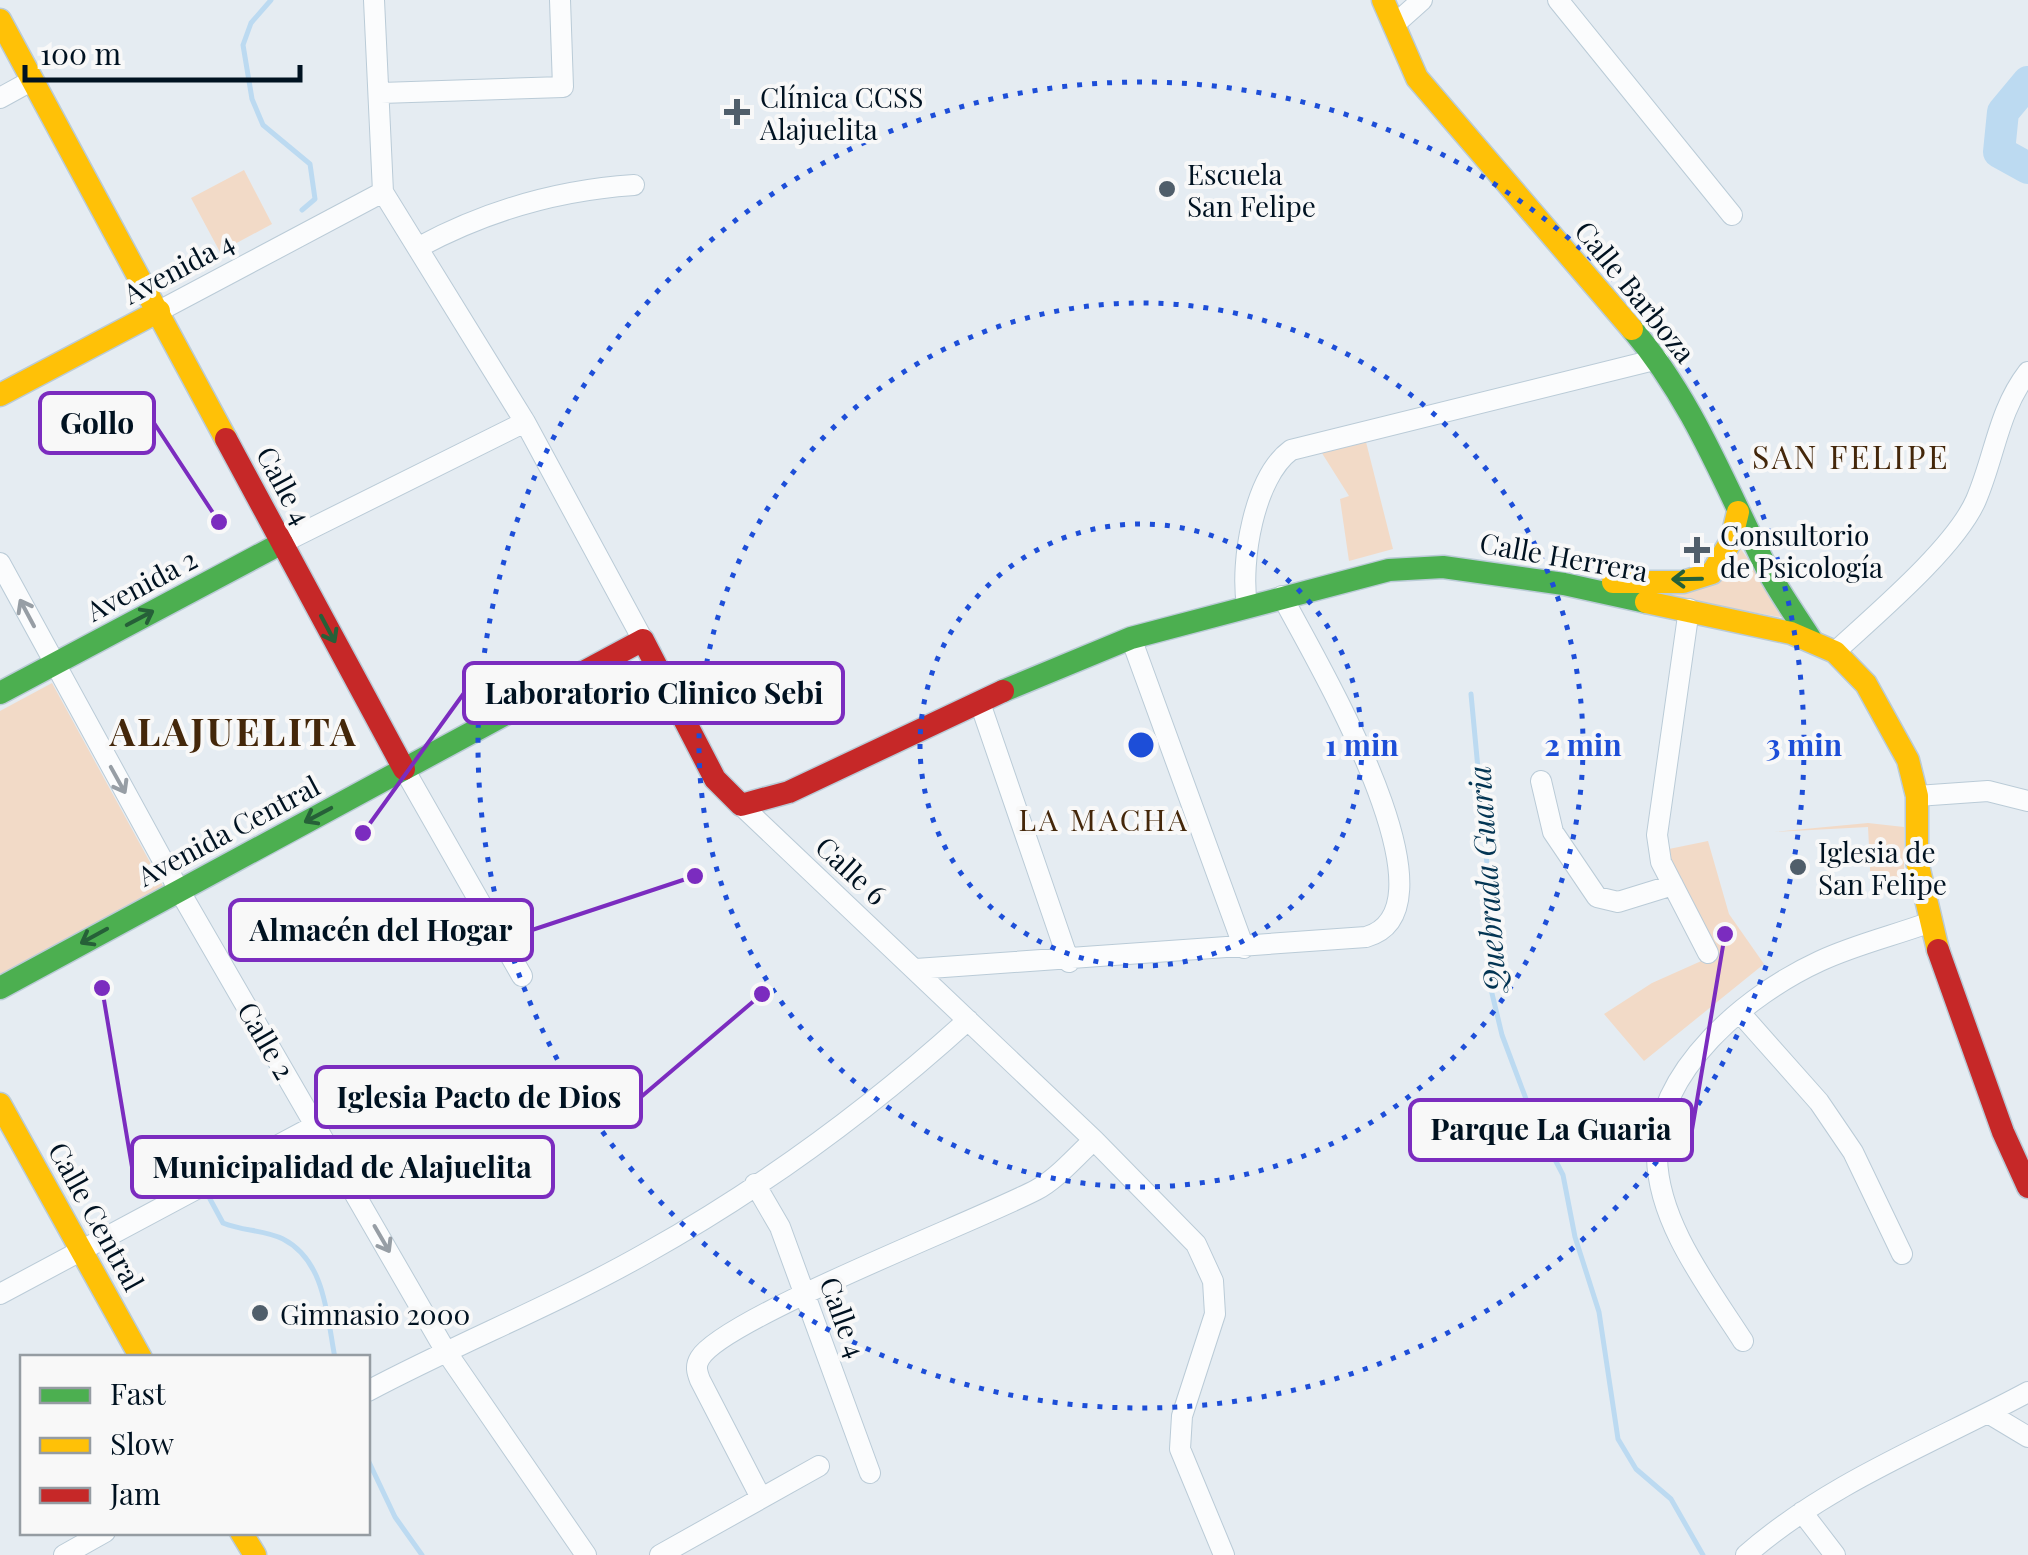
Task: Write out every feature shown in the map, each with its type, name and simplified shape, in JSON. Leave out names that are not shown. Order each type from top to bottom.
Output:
[{"type":"street","points":[[374,0],[383,192]]},
{"type":"street","points":[[381,93],[562,87],[560,0]]},
{"type":"street","name":"Calle Barboza","points":[[1383,0],[1417,78],[1442,111],[1658,359],[1699,424],[1738,512],[1812,640]]},
{"type":"street","points":[[1394,25],[1422,0]]},
{"type":"street","points":[[1558,0],[1732,215]]},
{"type":"street","name":"Calle 4","points":[[0,20],[404,769],[522,976]]},
{"type":"street","points":[[0,98],[31,80]]},
{"type":"street","points":[[420,247],[458,226],[571,190],[634,185]]},
{"type":"street","name":"Avenida 4","points":[[0,394],[383,192]]},
{"type":"street","name":"Calle 6","points":[[383,192],[525,422],[715,779],[1187,1233],[1213,1281],[1212,1331],[1179,1438],[1182,1459],[1224,1555]]},
{"type":"street","points":[[1247,605],[1244,587],[1261,485],[1280,458],[1302,445],[1658,359]]},
{"type":"street","points":[[1835,652],[1918,575],[1975,503],[2009,397],[2028,372]]},
{"type":"street","name":"Avenida 2","points":[[0,692],[525,422]]},
{"type":"street","points":[[1564,584],[1706,579],[1721,569],[1731,549],[1738,512]]},
{"type":"street","name":"Calle 2","points":[[0,562],[180,890],[445,1350],[586,1555]]},
{"type":"street","name":"Calle Herrera","points":[[741,804],[789,792],[1131,638],[1389,570],[1470,570],[1564,584],[1812,640],[1835,652],[1879,703],[1908,760],[1917,796],[1917,861],[1928,923],[2002,1132],[2028,1187]]},
{"type":"street","points":[[916,969],[1068,962],[1366,937],[1387,926],[1397,909],[1402,872],[1384,800],[1282,596]]},
{"type":"street","points":[[1689,610],[1657,835],[1661,862],[1708,954]]},
{"type":"street","points":[[1131,638],[1244,948]]},
{"type":"street","name":"Avenida Central","points":[[0,988],[643,640]]},
{"type":"street","points":[[980,703],[1068,962]]},
{"type":"street","points":[[1541,781],[1553,832],[1597,897],[1618,902],[1673,885]]},
{"type":"street","points":[[1917,796],[1955,790],[1988,791],[2028,802]]},
{"type":"street","points":[[1742,1342],[1701,1276],[1670,1213],[1657,1158],[1668,1101],[1682,1076],[1741,1014],[1819,961],[1928,923]]},
{"type":"street","points":[[1741,1014],[1819,1102],[1853,1152],[1902,1254]]},
{"type":"street","points":[[370,1390],[445,1350],[562,1298],[755,1184],[907,1075],[968,1020]]},
{"type":"street","name":"Calle Central","points":[[0,1104],[140,1355]]},
{"type":"street","points":[[0,1294],[316,1124]]},
{"type":"street","points":[[760,1496],[696,1371],[700,1357],[805,1296],[1041,1188],[1094,1140]]},
{"type":"street","name":"Calle 4","points":[[755,1184],[780,1226],[870,1474]]},
{"type":"street","points":[[1752,1550],[1802,1512],[2028,1392]]},
{"type":"street","points":[[1988,1414],[2028,1437]]},
{"type":"street","points":[[660,1555],[819,1466]]},
{"type":"street","points":[[1802,1512],[1835,1555]]},
{"type":"street","points":[[64,1555],[100,1535]]},
{"type":"shaded area","points":[[244,170],[272,224],[220,252],[191,198]]},
{"type":"shaded area","points":[[1365,438],[1393,549],[1349,561],[1340,499],[1349,496],[1320,450]]},
{"type":"shaded area","points":[[1740,548],[1792,619],[1600,586],[1707,585]]},
{"type":"shaded area","points":[[52,683],[163,886],[0,975],[0,711]]},
{"type":"shaded area","points":[[1868,823],[1904,827],[1904,879],[1870,878],[1870,856],[1878,855],[1877,846],[1869,846],[1868,827],[1774,832]]},
{"type":"shaded area","points":[[1708,841],[1729,914],[1764,964],[1644,1061],[1604,1014],[1652,983],[1717,954],[1664,850]]},
{"type":"waterway","points":[[271,0],[251,23],[243,45],[252,99],[263,125],[310,164],[315,199],[302,210]]},
{"type":"waterway","points":[[2028,82],[2003,112],[1999,152],[2028,168]]},
{"type":"waterway","name":"Quebrada Guaria","points":[[1471,694],[1492,918],[1489,981],[1502,1035],[1532,1115],[1563,1175],[1575,1237],[1599,1312],[1618,1439],[1636,1469],[1671,1499],[1703,1555]]},
{"type":"waterway","points":[[210,1199],[223,1223],[283,1239],[308,1261],[322,1292],[334,1355]]},
{"type":"waterway","points":[[370,1464],[395,1517],[422,1555]]},
{"type":"traffic: fast","points":[[1632,329],[1690,414],[1767,569],[1812,641]]},
{"type":"traffic: fast","points":[[0,693],[282,543]]},
{"type":"traffic: fast","points":[[1003,691],[1131,638],[1389,570],[1443,567],[1564,584],[1646,602]]},
{"type":"traffic: fast","points":[[0,988],[563,683]]},
{"type":"traffic: slow","points":[[1383,0],[1417,78],[1632,329]]},
{"type":"traffic: slow","points":[[0,20],[226,439]]},
{"type":"traffic: slow","points":[[0,395],[159,311]]},
{"type":"traffic: slow","points":[[1613,582],[1683,582],[1712,573],[1731,541],[1738,512]]},
{"type":"traffic: slow","points":[[1646,602],[1791,633],[1835,652],[1866,684],[1908,760],[1917,796],[1917,861],[1938,950]]},
{"type":"traffic: slow","points":[[0,1104],[139,1355]]},
{"type":"traffic: slow","points":[[243,1535],[255,1555]]},
{"type":"traffic: jam","points":[[226,439],[404,769]]},
{"type":"traffic: jam","points":[[563,683],[643,640],[715,779],[741,805],[789,792],[1003,691]]},
{"type":"traffic: jam","points":[[1938,950],[2003,1132],[2028,1187]]},
{"type":"place","name":"Clínica CCSS Alajuelita","points":[[737,112]]},
{"type":"place","name":"Escuela San Felipe","points":[[1167,189]]},
{"type":"place","name":"Gollo","points":[[219,522]]},
{"type":"place","name":"Consultorio de Psicología","points":[[1697,550]]},
{"type":"place","name":"Laboratorio Clinico Sebi","points":[[363,833]]},
{"type":"place","name":"Iglesia de San Felipe","points":[[1798,867]]},
{"type":"place","name":"Almacén del Hogar","points":[[695,876]]},
{"type":"place","name":"Parque La Guaria","points":[[1725,934]]},
{"type":"place","name":"Municipalidad de Alajuelita","points":[[102,988]]},
{"type":"place","name":"Iglesia Pacto de Dios","points":[[762,994]]},
{"type":"place","name":"Gimnasio 2000","points":[[260,1313]]},
{"type":"district","name":"SAN FELIPE","points":[[1851,455]]},
{"type":"district","name":"ALAJUELITA","points":[[234,730]]},
{"type":"district","name":"LA MACHA","points":[[1104,819]]}]
